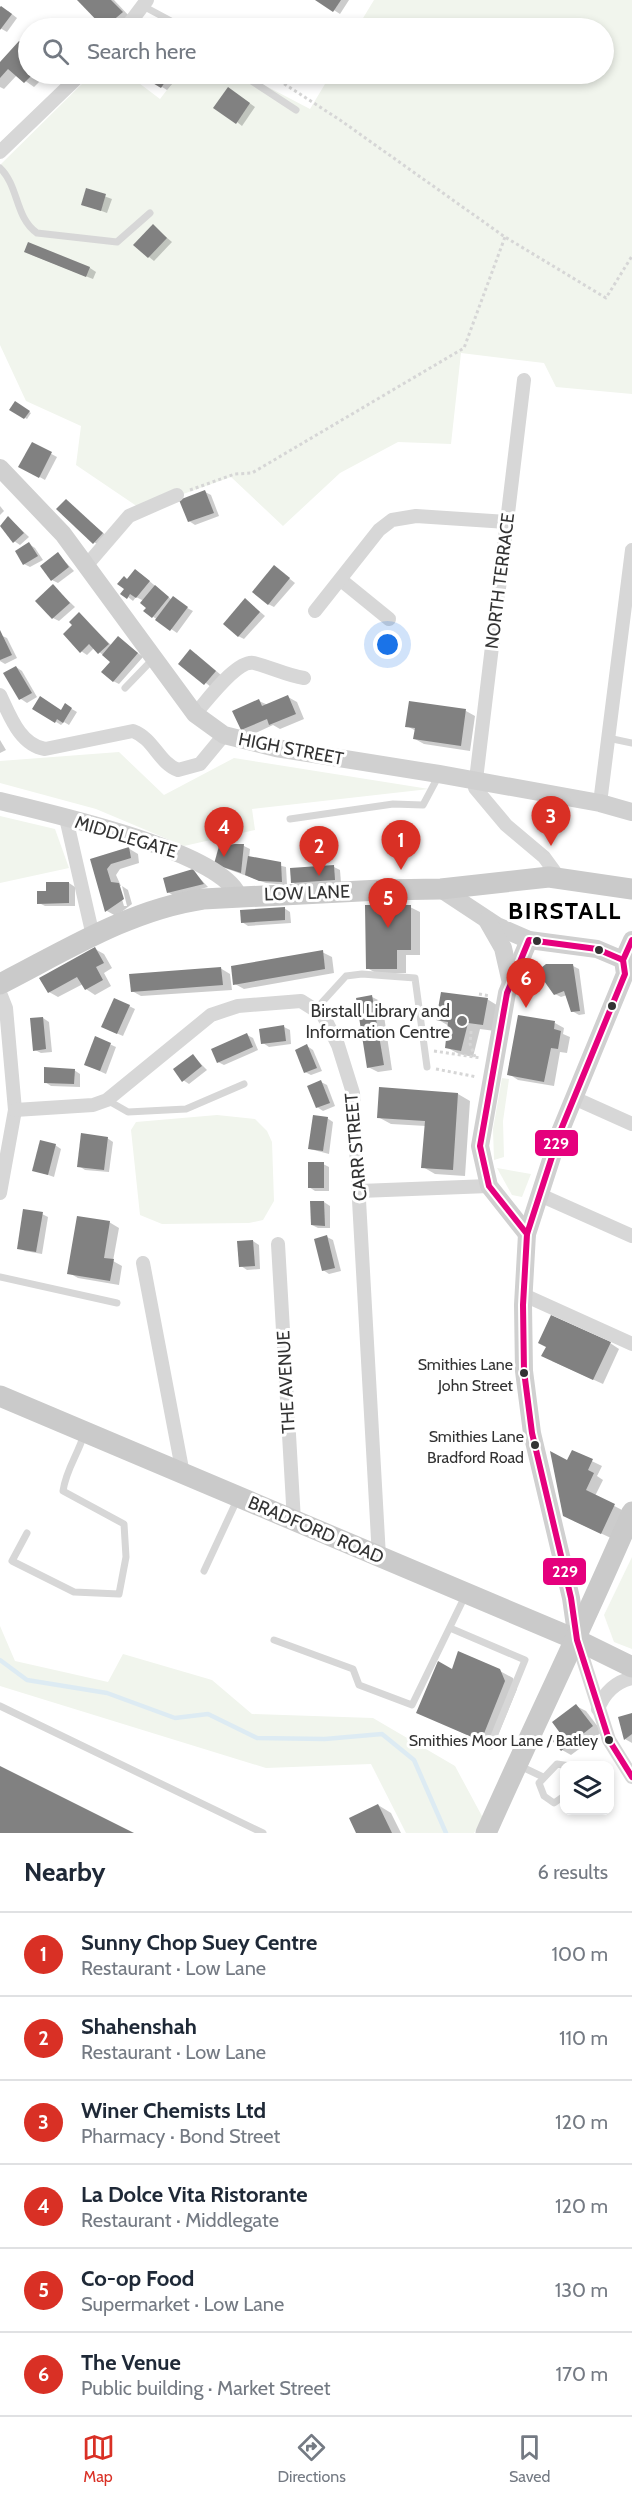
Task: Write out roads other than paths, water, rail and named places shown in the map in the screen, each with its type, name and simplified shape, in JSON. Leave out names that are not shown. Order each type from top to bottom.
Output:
[{"type":"main road","name":"LOW LANE","points":[[0,984],[133,917],[176,903],[238,896],[441,889],[560,879],[632,889]]},
{"type":"main road","name":"BRADFORD ROAD","points":[[0,1395],[576,1640],[632,1667]]},
{"type":"main road","points":[[486,1833],[552,1685],[576,1640],[632,1512]]},
{"type":"street","points":[[134,18],[145,3]]},
{"type":"street","points":[[0,152],[71,84]]},
{"type":"street","name":"NORTH TERRACE","points":[[475,782],[524,380]]},
{"type":"street","name":"HIGH STREET","points":[[0,468],[63,534],[195,714],[224,735],[276,748],[439,774],[600,803],[632,812]]},
{"type":"street","points":[[86,566],[129,516],[177,495]]},
{"type":"street","points":[[315,611],[379,530],[392,520],[416,516],[507,522]]},
{"type":"street","points":[[600,803],[632,550]]},
{"type":"street","points":[[341,580],[389,619]]},
{"type":"street","points":[[195,714],[238,666],[251,662],[285,675],[304,678]]},
{"type":"street","points":[[0,695],[21,734],[36,748],[45,749],[133,731],[142,734],[164,762],[178,770],[200,764],[224,735]]},
{"type":"street","points":[[475,782],[476,791],[506,825],[544,856],[560,879]]},
{"type":"street","name":"MIDDLEGATE","points":[[0,801],[159,846],[204,863],[236,887],[238,896]]},
{"type":"street","points":[[66,818],[93,936]]},
{"type":"street","points":[[441,889],[486,919],[530,940],[597,949],[627,969]]},
{"type":"street","points":[[486,919],[503,948],[511,985]]},
{"type":"street","points":[[527,1234],[489,1186],[480,1146],[490,1080],[511,985],[530,940]]},
{"type":"street","points":[[632,940],[627,969],[560,1132],[527,1234],[524,1295],[524,1371],[532,1433],[571,1598],[576,1640],[609,1740],[632,1777]]},
{"type":"street","points":[[0,993],[6,1008],[15,1110],[0,1193]]},
{"type":"street","points":[[15,1110],[93,1106],[107,1100],[211,1015],[238,1006],[301,1001],[315,1010]]},
{"type":"street","name":"CARR STREET","points":[[315,1010],[323,1015],[338,1045],[353,1093],[379,1557]]},
{"type":"street","points":[[574,1098],[632,1124]]},
{"type":"street","points":[[360,1191],[489,1186]]},
{"type":"street","points":[[540,1195],[632,1236]]},
{"type":"street","name":"THE AVENUE","points":[[278,1244],[294,1521]]},
{"type":"street","points":[[143,1263],[183,1474]]},
{"type":"street","points":[[524,1295],[632,1344]]},
{"type":"street","points":[[598,1709],[602,1698],[620,1681],[632,1678]]},
{"type":"lane","points":[[145,3],[168,18]]},
{"type":"lane","points":[[256,84],[296,110]]},
{"type":"lane","points":[[0,168],[9,179],[27,226],[37,233],[117,242],[150,213]]},
{"type":"lane","points":[[125,688],[153,658]]},
{"type":"lane","points":[[608,738],[632,743]]},
{"type":"lane","points":[[290,819],[393,804],[423,805],[439,774]]},
{"type":"lane","points":[[315,1010],[346,976],[362,974],[415,978],[427,1067]]},
{"type":"lane","points":[[107,1100],[128,1112],[186,1109],[244,1084]]},
{"type":"lane","points":[[0,1277],[117,1303]]},
{"type":"lane","points":[[27,1533],[12,1561],[74,1592],[119,1594],[126,1557],[124,1524],[63,1491],[69,1464],[78,1456],[84,1432]]},
{"type":"lane","points":[[204,1572],[238,1497]]},
{"type":"lane","points":[[274,1640],[353,1669],[359,1685],[412,1705],[466,1594]]},
{"type":"lane","points":[[450,1628],[525,1660],[490,1746]]},
{"type":"lane","points":[[0,1706],[263,1833]]},
{"type":"lane","points":[[560,1764],[557,1764],[543,1777],[540,1790],[554,1803],[560,1799]]},
{"type":"lane","points":[[517,1765],[543,1777]]},
{"type":"waterway","points":[[0,1660],[27,1680],[107,1693],[175,1718],[208,1714],[257,1738],[325,1739],[382,1734],[414,1760],[446,1833]]},
{"type":"place","name":"Winer Chemists Ltd","points":[[551,846]]},
{"type":"place","name":"La Dolce Vita Ristorante","points":[[224,857]]},
{"type":"place","name":"Sunny Chop Suey Centre","points":[[401,870]]},
{"type":"place","name":"Shahenshah","points":[[319,876]]},
{"type":"place","name":"Co-op Food","points":[[388,928]]},
{"type":"place","name":"The Venue","points":[[526,1008]]},
{"type":"place","name":"Birstall Library and Information Centre","points":[[462,1021]]},
{"type":"place","name":"Smithies Lane John Street","points":[[524,1373]]},
{"type":"place","name":"Smithies Lane Bradford Road","points":[[535,1445]]},
{"type":"place","name":"Smithies Moor Lane / Batley","points":[[609,1740]]},
{"type":"district","name":"BIRSTALL","points":[[565,910]]}]
